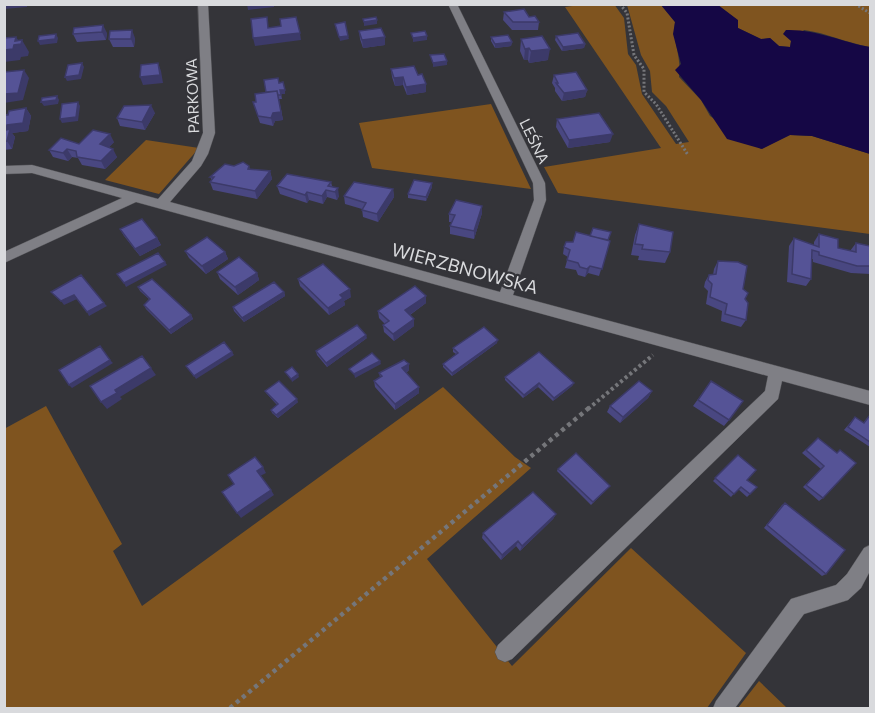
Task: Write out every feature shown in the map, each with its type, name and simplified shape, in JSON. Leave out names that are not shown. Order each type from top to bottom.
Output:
[{"type":"street","name":"PARKOWA","points":[[160,205],[202,156],[207,144],[209,133],[203,4]]},
{"type":"street","name":"LEŚNA","points":[[452,4],[540,183],[540,200],[505,297]]},
{"type":"street","name":"WIERZBNOWSKA","points":[[4,170],[32,169],[870,398]]},
{"type":"street","points":[[4,258],[134,198]]},
{"type":"street","points":[[505,652],[772,394],[776,372]]},
{"type":"street","points":[[723,708],[798,606],[841,593],[854,581],[870,554]]},
{"type":"path","points":[[620,4],[627,13],[634,55],[644,69],[644,92],[656,104],[688,155]]},
{"type":"path","points":[[855,4],[870,13]]},
{"type":"path","points":[[230,708],[669,342]]},
{"type":"shaded area","points":[[614,4],[624,18],[628,54],[636,65],[642,94],[676,144],[689,142],[666,106],[652,92],[650,71],[641,55],[627,5],[661,5],[675,22],[679,77],[701,100],[710,116],[761,149],[790,135],[812,136],[870,154],[870,234],[558,193],[544,167],[661,148],[565,7]]},
{"type":"shaded area","points":[[661,5],[718,5],[738,20],[738,28],[761,39],[770,38],[779,46],[790,47],[791,41],[783,34],[786,30],[797,30],[870,47],[870,154],[812,136],[790,135],[762,149],[727,139],[701,100],[675,70],[681,64],[673,34],[675,22]]},
{"type":"shaded area","points":[[718,5],[870,5],[870,47],[804,30],[791,41],[790,47],[779,46],[770,38],[761,39],[738,28],[737,20]]},
{"type":"shaded area","points":[[491,104],[531,189],[372,168],[359,123]]},
{"type":"shaded area","points":[[146,140],[199,148],[159,194],[105,180]]},
{"type":"shaded area","points":[[443,387],[515,457],[531,468],[427,559],[512,666],[631,548],[746,653],[707,708],[5,708],[4,429],[46,406],[122,544],[113,551],[142,606]]},
{"type":"shaded area","points":[[759,681],[787,708],[738,708]]},
{"type":"building","points":[[524,9],[529,17],[535,16],[539,22],[513,22],[504,12]]},
{"type":"building","points":[[267,17],[268,28],[281,26],[280,19],[296,17],[300,33],[253,38],[251,19]]},
{"type":"building","points":[[376,17],[377,20],[364,22],[363,19]]},
{"type":"building","points":[[345,22],[348,36],[339,37],[335,24]]},
{"type":"building","points":[[103,25],[102,32],[73,34],[74,28]]},
{"type":"building","points":[[381,28],[385,37],[362,40],[359,31]]},
{"type":"building","points":[[132,30],[131,39],[109,39],[110,31]]},
{"type":"building","points":[[425,31],[427,36],[413,38],[411,33]]},
{"type":"building","points":[[578,33],[585,44],[563,47],[556,36]]},
{"type":"building","points":[[56,34],[55,39],[38,41],[39,36]]},
{"type":"building","points":[[508,35],[512,42],[495,44],[491,37]]},
{"type":"building","points":[[542,36],[550,49],[531,51],[529,48],[525,49],[521,39]]},
{"type":"building","points":[[16,37],[15,41],[22,40],[21,44],[14,45],[13,49],[4,50],[4,38]]},
{"type":"building","points":[[444,54],[447,61],[433,63],[430,55]]},
{"type":"building","points":[[82,63],[79,75],[65,77],[68,65]]},
{"type":"building","points":[[158,63],[160,75],[140,77],[141,65]]},
{"type":"building","points":[[414,66],[418,75],[422,74],[426,84],[406,87],[403,77],[394,78],[391,69]]},
{"type":"building","points":[[24,70],[18,93],[4,94],[4,72]]},
{"type":"building","points":[[576,72],[587,90],[564,93],[556,83],[558,83],[554,75]]},
{"type":"building","points":[[278,78],[279,83],[283,82],[285,90],[280,90],[281,95],[278,95],[277,91],[266,92],[264,80]]},
{"type":"building","points":[[277,91],[281,112],[273,113],[271,118],[258,116],[253,102],[256,102],[255,94]]},
{"type":"building","points":[[57,96],[56,100],[41,102],[42,98]]},
{"type":"building","points":[[78,102],[76,117],[60,119],[62,104]]},
{"type":"building","points":[[151,105],[142,122],[117,118],[124,106]]},
{"type":"building","points":[[26,108],[23,123],[7,125],[6,130],[10,129],[7,141],[4,142],[4,115],[8,115],[9,111]]},
{"type":"building","points":[[599,113],[613,134],[569,140],[557,119]]},
{"type":"building","points":[[93,130],[110,134],[100,144],[113,149],[101,161],[77,157],[76,151],[67,149],[63,153],[49,150],[61,138],[79,144]]},
{"type":"building","points":[[243,162],[249,166],[248,169],[270,171],[255,191],[210,182],[214,177],[210,177],[225,164],[234,166]]},
{"type":"building","points":[[287,174],[331,182],[328,186],[338,188],[335,192],[326,190],[322,196],[307,192],[305,195],[277,186]]},
{"type":"building","points":[[414,180],[432,183],[426,197],[408,194]]},
{"type":"building","points":[[354,182],[393,189],[377,214],[362,210],[366,203],[344,196]]},
{"type":"building","points":[[456,200],[482,206],[474,231],[450,226],[455,215],[449,214]]},
{"type":"building","points":[[142,219],[157,238],[135,249],[120,229]]},
{"type":"building","points":[[639,224],[673,232],[670,252],[642,249],[643,245],[635,244]]},
{"type":"building","points":[[593,228],[611,232],[608,240],[590,236]]},
{"type":"building","points":[[576,232],[610,241],[602,269],[590,266],[587,269],[567,260],[570,250],[564,247],[566,242],[573,242]]},
{"type":"building","points":[[819,234],[838,239],[838,248],[856,252],[856,243],[870,246],[870,266],[857,266],[819,255],[819,252],[812,250],[811,279],[792,274],[794,238],[819,247]]},
{"type":"building","points":[[207,237],[225,252],[202,266],[185,251]]},
{"type":"building","points":[[158,253],[165,262],[124,283],[117,274]]},
{"type":"building","points":[[239,257],[257,273],[235,287],[217,272]]},
{"type":"building","points":[[718,261],[738,262],[747,266],[743,289],[748,293],[745,299],[748,303],[746,320],[725,314],[727,304],[710,297],[712,284],[708,280],[709,275],[716,274]]},
{"type":"building","points":[[323,264],[350,289],[340,295],[343,298],[328,308],[298,279]]},
{"type":"building","points":[[81,275],[104,303],[87,312],[74,295],[61,301],[51,292]]},
{"type":"building","points":[[152,279],[191,315],[169,330],[144,305],[150,299],[138,287]]},
{"type":"building","points":[[274,282],[284,292],[242,318],[233,307]]},
{"type":"building","points":[[415,286],[426,296],[405,310],[414,319],[393,334],[383,325],[389,321],[378,311]]},
{"type":"building","points":[[357,325],[366,335],[326,363],[316,351]]},
{"type":"building","points":[[484,327],[498,340],[452,373],[443,364],[458,353],[453,348]]},
{"type":"building","points":[[224,342],[232,352],[194,376],[186,366]]},
{"type":"building","points":[[100,346],[110,360],[69,385],[59,370]]},
{"type":"building","points":[[539,352],[574,383],[554,398],[539,383],[524,395],[505,377]]},
{"type":"building","points":[[372,353],[380,361],[354,374],[349,369]]},
{"type":"building","points":[[142,356],[151,368],[115,390],[117,393],[101,402],[90,386]]},
{"type":"building","points":[[404,360],[409,364],[402,368],[419,387],[395,404],[374,381],[382,376],[379,373]]},
{"type":"building","points":[[292,367],[298,374],[291,379],[285,372]]},
{"type":"building","points":[[279,381],[297,399],[276,415],[271,410],[278,404],[265,391]]},
{"type":"building","points":[[639,381],[652,391],[623,417],[610,406]]},
{"type":"building","points":[[711,381],[743,401],[729,420],[698,400]]},
{"type":"building","points":[[870,415],[870,442],[848,427],[855,417],[864,423]]},
{"type":"building","points":[[818,438],[837,453],[840,450],[856,463],[823,498],[806,485],[824,466],[806,450]]},
{"type":"building","points":[[576,453],[610,486],[593,502],[558,469]]},
{"type":"building","points":[[738,455],[756,470],[747,480],[757,487],[750,494],[741,487],[734,494],[715,478]]},
{"type":"building","points":[[255,457],[263,467],[257,471],[271,490],[237,513],[222,492],[234,484],[228,475]]},
{"type":"building","points":[[533,492],[556,514],[522,546],[518,541],[502,555],[483,533]]},
{"type":"building","points":[[785,503],[845,550],[826,574],[767,525]]}]
